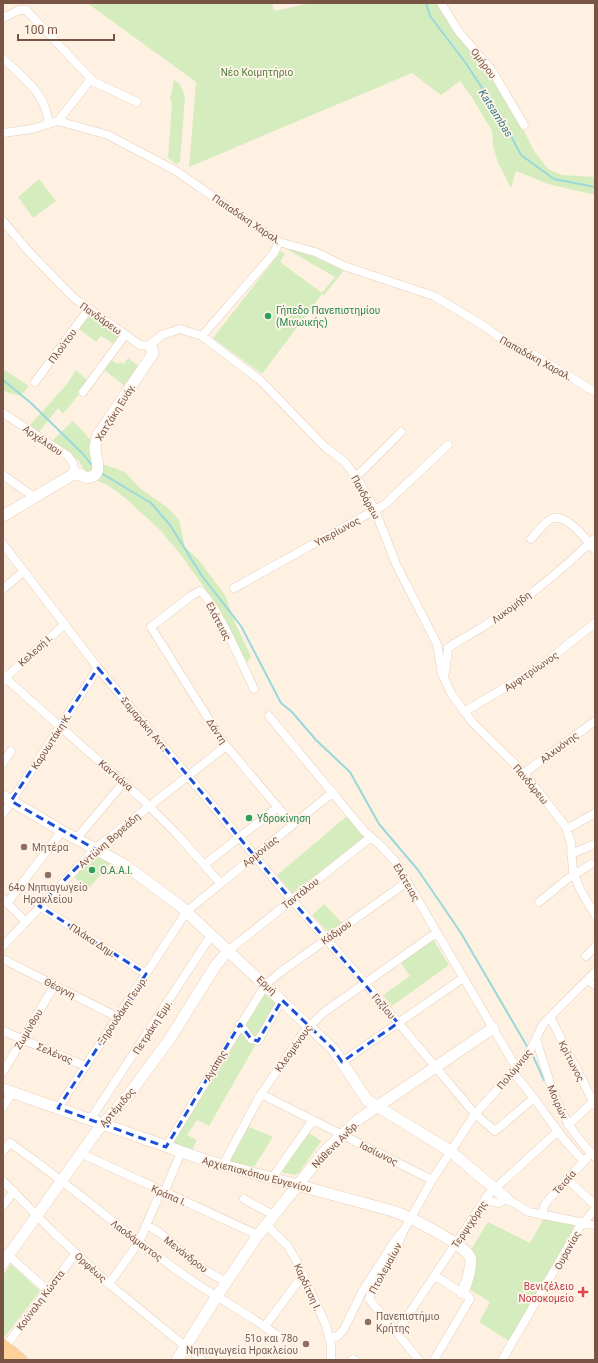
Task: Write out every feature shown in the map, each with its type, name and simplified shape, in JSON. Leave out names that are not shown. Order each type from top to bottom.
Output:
[{"type":"main road","points":[[4,1350],[7,1360]]},
{"type":"main road","points":[[4,1350],[21,1360]]},
{"type":"street","name":"Ομήρου","points":[[441,3],[459,32],[491,69],[524,125]]},
{"type":"street","points":[[3,18],[19,10],[26,10],[91,79],[137,102]]},
{"type":"street","points":[[3,58],[35,88],[45,105],[49,123]]},
{"type":"street","points":[[58,121],[91,79]]},
{"type":"street","name":"Παπαδάκη Χαραλ.","points":[[3,134],[40,127],[58,121],[100,132],[143,152],[176,171],[279,242],[315,252],[344,266],[434,296],[484,326],[511,346],[534,355],[595,392]]},
{"type":"street","name":"Πανδάρεω","points":[[3,221],[55,280],[88,310],[140,345],[151,345],[162,335],[180,329],[202,336],[260,380],[325,447],[345,462],[356,477],[375,510],[396,564],[437,644],[444,680],[454,699],[464,712],[524,774],[567,829],[571,843],[574,874],[595,915]]},
{"type":"street","points":[[202,336],[274,253],[279,242]]},
{"type":"street","name":"Πλούτου","points":[[35,382],[88,310]]},
{"type":"street","points":[[83,392],[125,335]]},
{"type":"street","name":"Χατζάκη Ευάγ.","points":[[3,516],[75,474],[88,478],[96,472],[98,466],[94,449],[96,440],[153,353],[151,345]]},
{"type":"street","name":"Αρχέλαου","points":[[3,413],[68,456],[72,460],[75,474]]},
{"type":"street","points":[[356,477],[401,432]]},
{"type":"street","name":"Υπερίωνος","points":[[234,588],[375,510],[390,500],[448,445]]},
{"type":"street","points":[[3,475],[34,497]]},
{"type":"street","points":[[531,539],[547,522],[555,518],[573,526],[593,544]]},
{"type":"street","name":"Σαμαράκη Αντ.","points":[[3,544],[98,668],[254,856],[292,899]]},
{"type":"street","name":"Λυκομήδη","points":[[444,680],[448,648],[488,624],[593,544]]},
{"type":"street","points":[[3,589],[24,571]]},
{"type":"street","name":"Ελάτειας","points":[[151,630],[151,627],[191,596],[200,591],[207,598],[219,619],[254,689]]},
{"type":"street","name":"Αμφιτρύωνος","points":[[464,712],[541,666],[595,623]]},
{"type":"street","name":"Κελεσή Ι.","points":[[4,678],[65,624]]},
{"type":"street","name":"Δάντη","points":[[151,630],[226,746],[292,824]]},
{"type":"street","name":"Καρυωτάκη Κ.","points":[[3,814],[7,799],[60,726],[98,668]]},
{"type":"street","name":"Καντιάνα","points":[[4,678],[124,782],[149,806],[220,883]]},
{"type":"street","name":"Ελάτειας","points":[[269,716],[364,831],[392,858],[493,1028],[515,1071],[558,1131],[584,1161]]},
{"type":"street","name":"Αλκυόνης","points":[[524,774],[595,721]]},
{"type":"street","name":"Αντώνη Βορεάδη","points":[[3,946],[39,906],[95,849],[226,746]]},
{"type":"street","points":[[3,763],[11,751]]},
{"type":"street","points":[[76,839],[124,782]]},
{"type":"street","name":"Αρμονίας","points":[[187,911],[333,792]]},
{"type":"street","name":"Ερμή","points":[[7,799],[76,839],[125,865],[187,911],[310,1025],[333,1049],[362,1094],[377,1107],[450,1151],[508,1199]]},
{"type":"street","points":[[204,865],[278,807]]},
{"type":"street","points":[[567,829],[595,813]]},
{"type":"street","points":[[26,920],[5,901],[62,831]]},
{"type":"street","name":"Ταντάλου","points":[[229,950],[371,837]]},
{"type":"street","points":[[571,854],[595,844]]},
{"type":"street","points":[[540,902],[574,874],[591,864]]},
{"type":"street","name":"Κάδμου","points":[[266,984],[326,939],[407,882]]},
{"type":"street","name":"Γαζίου","points":[[292,899],[366,983],[475,1114],[495,1131],[534,1098]]},
{"type":"street","name":"Πλάκα Δημ.","points":[[39,906],[146,974]]},
{"type":"street","name":"Ξηρουδάκη Γεωρ.","points":[[58,1108],[187,911]]},
{"type":"street","name":"Κλεομένους","points":[[223,1165],[262,1094],[310,1025],[323,1013],[436,933]]},
{"type":"street","name":"Πετράκη Εμμ.","points":[[90,1120],[212,934]]},
{"type":"street","points":[[586,956],[595,947]]},
{"type":"street","name":"Αρτέμιδος","points":[[6,1259],[80,1153],[102,1124],[127,1097],[169,1040],[216,965],[229,950]]},
{"type":"street","name":"Θέογνη","points":[[3,959],[117,1018]]},
{"type":"street","name":"Πολύμνιας","points":[[450,1151],[475,1114],[527,1056],[541,1026],[595,972]]},
{"type":"street","points":[[342,1062],[463,978]]},
{"type":"street","points":[[588,980],[595,985]]},
{"type":"street","name":"Αγάπης","points":[[166,1147],[240,1024],[266,984]]},
{"type":"street","name":"Ζωμίνθου","points":[[3,1072],[54,986]]},
{"type":"street","points":[[240,1024],[251,1039],[256,1041],[260,1039],[282,1000]]},
{"type":"street","name":"Κρίτωνος","points":[[550,1017],[594,1102]]},
{"type":"street","name":"Νάθενα Ανδρ.","points":[[177,1360],[226,1282],[258,1235],[297,1184],[325,1151],[360,1119],[493,1028]]},
{"type":"street","name":"Σελένας","points":[[3,1031],[85,1066]]},
{"type":"street","name":"Μοιρών","points":[[536,1039],[553,1095],[572,1132],[594,1155]]},
{"type":"street","points":[[3,1107],[8,1090]]},
{"type":"street","name":"Αρχιεπισκόπου Ευγενίου","points":[[8,1090],[181,1152],[223,1165],[393,1211],[410,1218],[455,1244],[467,1254],[471,1260],[466,1285],[466,1296]]},
{"type":"street","name":"Ιασίωνος","points":[[262,1094],[432,1180]]},
{"type":"street","points":[[568,1125],[594,1102]]},
{"type":"street","points":[[272,1178],[313,1120]]},
{"type":"street","name":"Τερψιχόρης","points":[[396,1332],[485,1200],[495,1188],[558,1131]]},
{"type":"street","name":"Λαοδάμαντος","points":[[3,1151],[10,1143],[61,1180],[175,1269],[265,1326],[278,1336]]},
{"type":"street","name":"Πτολεμαίων","points":[[330,1338],[338,1336],[344,1329],[366,1294],[392,1259],[401,1242],[404,1230],[410,1218],[450,1151]]},
{"type":"street","points":[[109,1284],[139,1242],[181,1152]]},
{"type":"street","name":"Κράπα Ι.","points":[[80,1153],[258,1235]]},
{"type":"street","name":"Τεισία","points":[[542,1215],[546,1204],[567,1179],[584,1161],[594,1155]]},
{"type":"street","points":[[567,1179],[595,1205]]},
{"type":"street","name":"Ορφέως","points":[[3,1181],[76,1254],[109,1284],[184,1347],[202,1360]]},
{"type":"street","points":[[3,1206],[14,1191]]},
{"type":"street","points":[[244,1199],[273,1215]]},
{"type":"street","points":[[485,1200],[499,1203],[508,1199],[523,1210],[595,1225]]},
{"type":"street","name":"Ουρανίας","points":[[502,1360],[582,1222],[595,1209]]},
{"type":"street","name":"Μενάνδρου","points":[[146,1225],[159,1232],[200,1267],[226,1282]]},
{"type":"street","name":"Καρδίτση Ι.","points":[[266,1225],[287,1245],[303,1275],[326,1325],[330,1338],[332,1359]]},
{"type":"street","name":"Κούναλη Κώστα","points":[[4,1350],[76,1254]]},
{"type":"street","points":[[6,1259],[48,1291]]},
{"type":"street","points":[[265,1326],[303,1275]]},
{"type":"street","points":[[434,1360],[466,1296],[435,1276]]},
{"type":"street","name":"Πτολεμαίων","points":[[366,1294],[419,1360]]},
{"type":"highlighted area","points":[[98,668],[283,890],[398,1023],[342,1062],[333,1049],[282,1000],[258,1041],[251,1039],[240,1024],[166,1147],[58,1108],[146,974],[39,906],[95,849],[11,801]]},
{"type":"green space","name":"Νέο Κοιμητήριο","points":[[87,3],[272,3],[274,11],[311,3],[438,3],[486,69],[520,123],[534,151],[548,169],[562,175],[595,177],[595,195],[548,184],[516,171],[511,188],[498,163],[493,146],[492,131],[473,99],[460,81],[441,95],[412,73],[189,167],[196,82]]},
{"type":"green space","points":[[174,80],[180,84],[185,96],[180,162],[176,164],[168,158],[172,103],[170,99]]},
{"type":"green space","points":[[39,179],[56,201],[33,218],[18,197]]},
{"type":"green space","name":"Γήπεδο Πανεπιστημίου (Μινωικής)","points":[[283,247],[323,256],[345,269],[324,295],[322,294],[262,374],[213,338],[281,251],[285,254],[280,262],[322,293],[335,277]]},
{"type":"green space","points":[[90,314],[122,336],[115,345],[101,336],[96,342],[79,329]]},
{"type":"green space","points":[[128,358],[140,367],[126,387],[103,369],[110,359],[118,364],[120,362],[124,364]]},
{"type":"green space","points":[[3,369],[29,386],[20,396],[3,391]]},
{"type":"green space","points":[[76,370],[89,382],[63,414],[58,408],[39,432],[30,425],[67,384]]},
{"type":"green space","points":[[73,421],[91,440],[90,451],[96,465],[92,474],[85,472],[79,461],[52,441]]},
{"type":"green space","points":[[100,463],[125,472],[141,489],[168,508],[179,520],[185,547],[198,559],[225,595],[236,625],[251,656],[245,667],[218,607],[181,555],[160,530],[124,497],[109,486],[96,480]]},
{"type":"green space","points":[[347,816],[363,834],[364,839],[292,893],[277,875]]},
{"type":"green space","name":"Ο.Α.Α.Ι.","points":[[96,854],[111,863],[88,889],[74,877]]},
{"type":"green space","points":[[324,904],[342,923],[328,932],[312,915]]},
{"type":"green space","points":[[433,939],[449,965],[392,1006],[383,995],[410,976],[400,962]]},
{"type":"green space","points":[[264,990],[279,1004],[209,1126],[197,1120],[187,1135],[197,1140],[192,1150],[173,1143]]},
{"type":"green space","points":[[247,1126],[273,1137],[254,1167],[231,1162],[230,1160]]},
{"type":"green space","points":[[308,1132],[321,1141],[299,1173],[294,1175],[281,1172]]},
{"type":"green space","points":[[544,1218],[575,1225],[561,1253],[509,1341],[479,1322],[490,1302],[469,1289],[470,1251],[488,1222],[530,1243]]},
{"type":"green space","points":[[11,1264],[40,1291],[4,1338],[3,1275]]},
{"type":"waterway","name":"Katsambas","points":[[426,3],[430,16],[465,62],[500,115],[521,155],[554,179],[595,187]]},
{"type":"waterway","points":[[3,380],[31,403],[83,454],[94,468]]},
{"type":"waterway","points":[[101,473],[151,503],[170,525],[202,576],[241,626],[281,703],[292,712],[316,740],[350,772],[379,824],[418,870],[461,933],[528,1048]]},
{"type":"waterway","points":[[532,1054],[544,1080]]},
{"type":"place","name":"Γήπεδο Πανεπιστημίου (Μινωικής)","points":[[268,316]]},
{"type":"place","name":"Υδροκίνηση","points":[[249,818]]},
{"type":"place","name":"Μητέρα","points":[[24,847]]},
{"type":"place","name":"Ο.Α.Α.Ι.","points":[[92,870]]},
{"type":"place","name":"64ο Νηπιαγωγείο Ηρακλείου","points":[[48,875]]},
{"type":"place","name":"Βενιζέλειο Νοσοκομείο","points":[[583,1292]]},
{"type":"place","name":"Πανεπιστήμιο Κρήτης","points":[[368,1322]]},
{"type":"place","name":"51ο και 78ο Νηπιαγωγεία Ηρακλείου","points":[[306,1344]]}]
